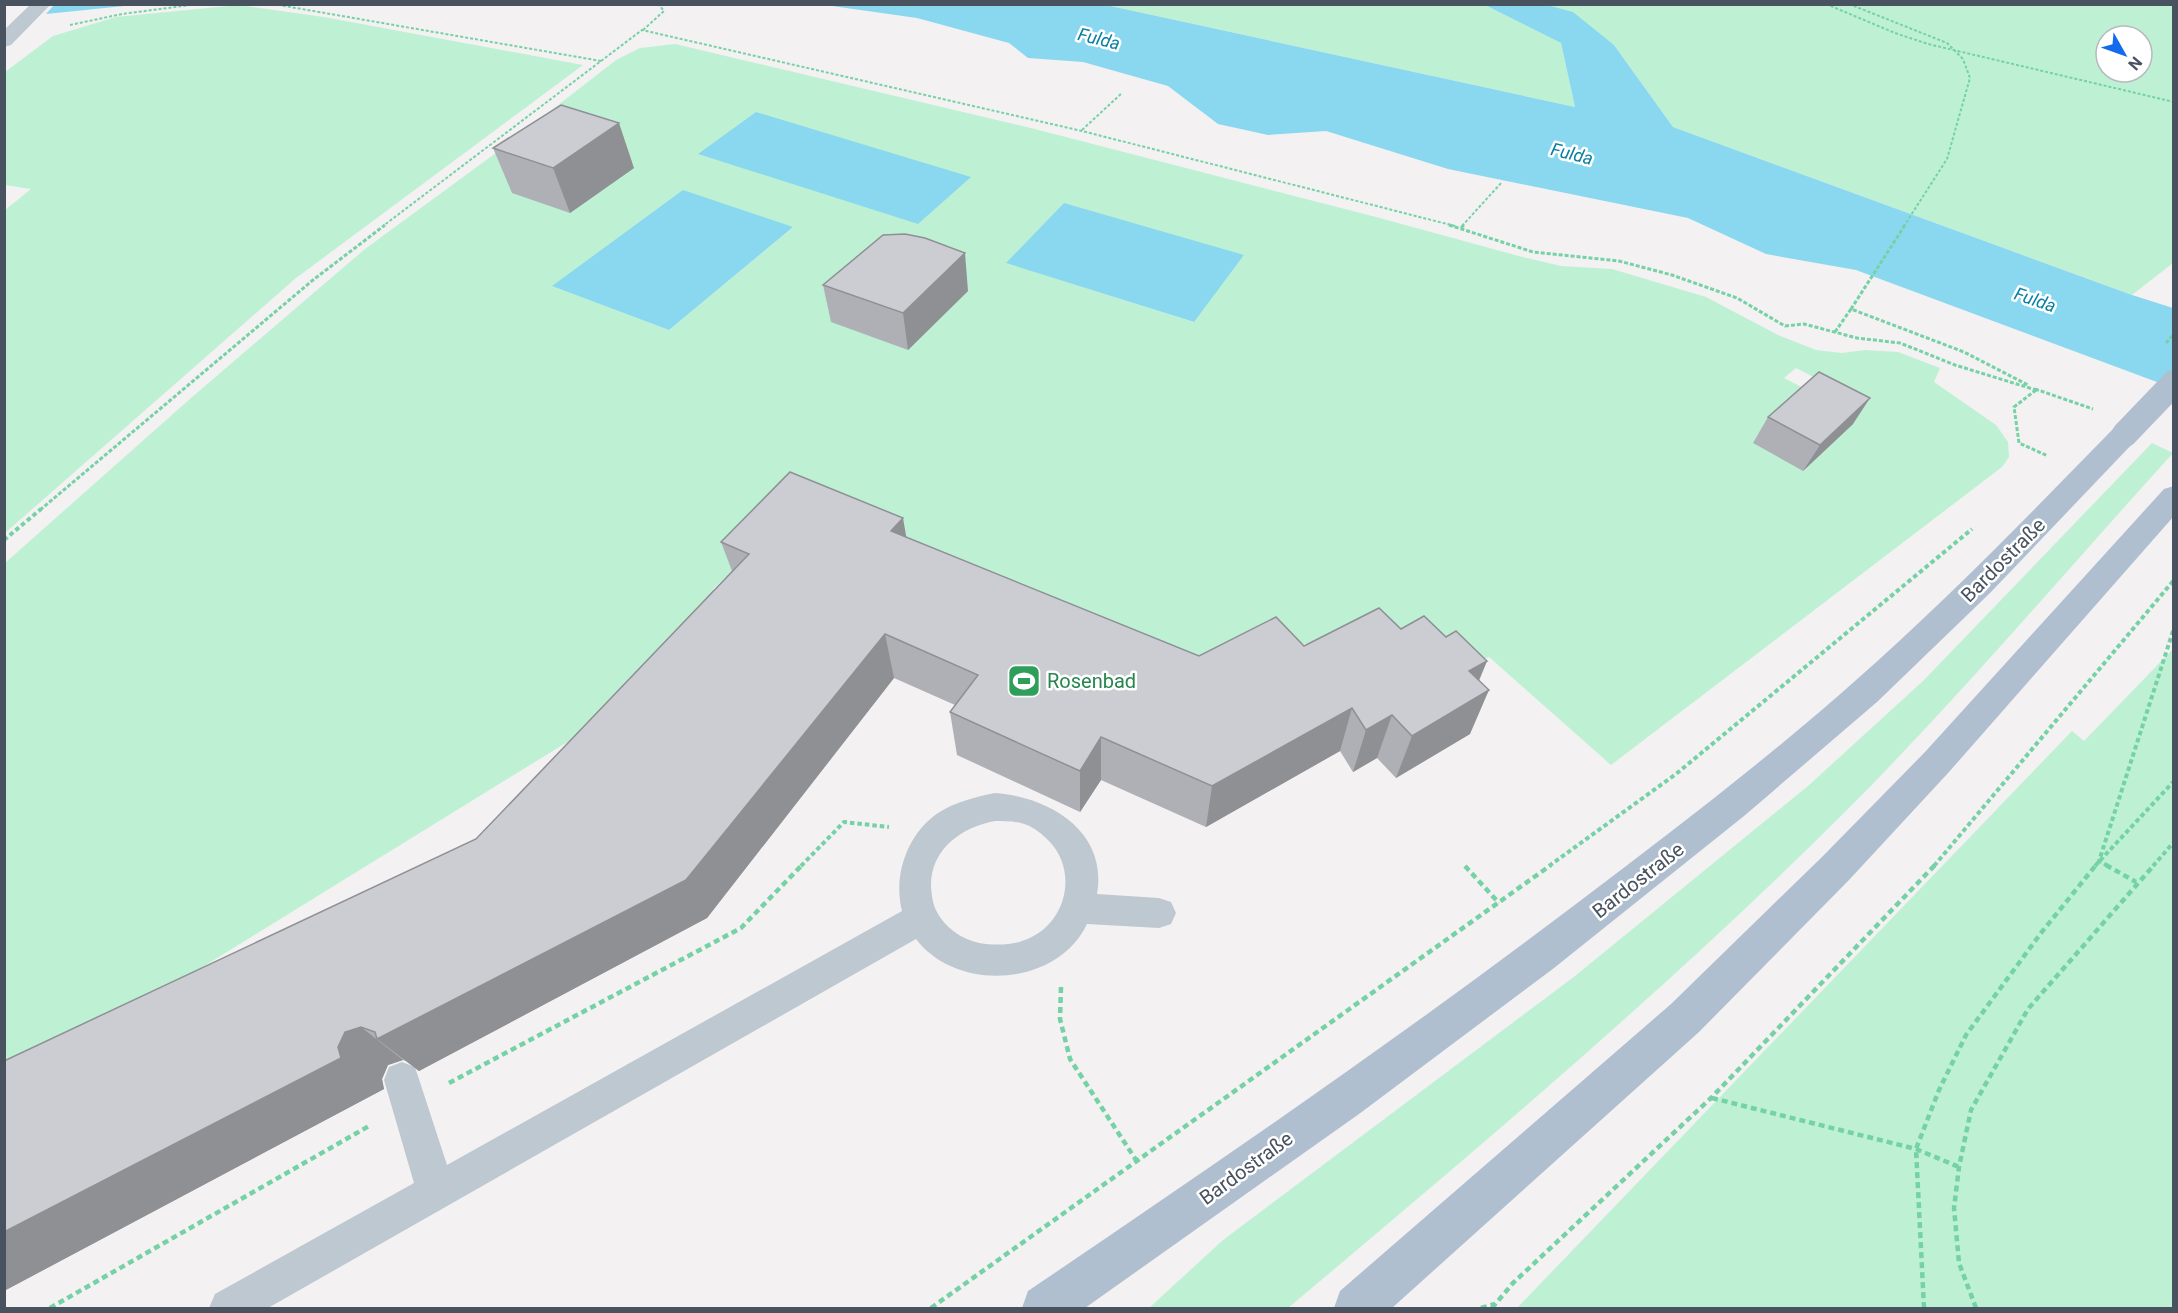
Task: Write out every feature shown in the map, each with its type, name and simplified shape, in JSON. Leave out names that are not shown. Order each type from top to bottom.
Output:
[{"type":"main road","name":"Bardostraße","points":[[1045,1308],[1167,1224],[1540,956],[1687,841],[1827,726],[1933,629],[2112,423],[2174,383]]},
{"type":"main road","points":[[1357,1308],[1684,1018],[1828,877],[1936,762],[2174,496]]},
{"type":"street","points":[[9,38],[42,4]]},
{"type":"lane","points":[[995,807],[1021,809],[1051,821],[1077,851],[1084,878],[1071,920],[1036,952],[999,962],[970,958],[939,943],[920,919],[913,881],[918,860],[938,832],[963,815],[995,807]]},
{"type":"lane","points":[[1071,920],[1159,913]]},
{"type":"lane","points":[[229,1308],[920,919]]},
{"type":"lane","points":[[405,1092],[436,1191]]},
{"type":"path","points":[[66,27],[122,14],[198,4]]},
{"type":"path","points":[[273,4],[601,61]]},
{"type":"path","points":[[4,540],[313,280],[642,30],[664,11],[658,4]]},
{"type":"path","points":[[1826,4],[1895,33],[1958,52],[2174,102]]},
{"type":"path","points":[[1835,332],[1947,159],[1970,78],[1958,52],[1939,39],[1849,4]]},
{"type":"path","points":[[2169,4],[2174,6]]},
{"type":"path","points":[[642,30],[1082,131],[1461,228],[1533,252],[1619,261],[1672,275],[1737,298],[1785,326],[1804,324],[1857,338],[1900,343],[1955,365],[2036,390],[2112,423]]},
{"type":"path","points":[[1082,131],[1122,93]]},
{"type":"path","points":[[1461,228],[1502,182]]},
{"type":"path","points":[[1851,309],[1923,334],[2005,371],[2036,390]]},
{"type":"path","points":[[2036,390],[2013,407],[2019,443],[2055,459]]},
{"type":"path","points":[[931,1308],[1676,774],[1972,528]]},
{"type":"path","points":[[1481,1308],[1494,1306],[1513,1283],[1711,1098],[1918,885],[2174,580]]},
{"type":"path","points":[[2099,861],[2174,628]]},
{"type":"path","points":[[1923,1308],[1916,1149],[1939,1090],[1966,1035],[2041,933],[2099,861],[2174,781]]},
{"type":"path","points":[[50,1308],[405,1092],[741,928],[844,822],[938,832]]},
{"type":"path","points":[[1976,1308],[1959,1263],[1954,1208],[1959,1167],[1971,1110],[2028,1009],[2136,882],[2174,842]]},
{"type":"path","points":[[2099,861],[2136,882]]},
{"type":"path","points":[[1465,866],[1499,903]]},
{"type":"path","points":[[1071,920],[1060,1019],[1070,1059],[1136,1160]]},
{"type":"path","points":[[1711,1098],[1916,1149],[1959,1167]]},
{"type":"green space","points":[[238,5],[324,17],[583,65],[296,278],[5,533],[5,210],[31,189],[5,185],[5,72],[53,36],[116,17]]},
{"type":"green space","points":[[1106,5],[1485,5],[1561,43],[1575,107]]},
{"type":"green space","points":[[1547,5],[2173,5],[2173,263],[2132,295],[1673,127],[1614,45]]},
{"type":"green space","points":[[675,44],[1027,127],[1515,255],[1561,266],[1612,269],[1706,297],[1778,335],[1816,350],[1842,353],[1865,350],[1898,352],[1940,368],[1934,382],[1996,425],[2008,442],[2009,457],[2002,467],[1611,765],[1489,657],[1444,675],[1364,637],[1284,646],[1200,684],[804,504],[713,589],[714,598],[590,728],[5,1089],[5,563],[191,398],[365,249],[504,147],[616,60],[640,48]],"holes":[[[793,227],[669,330],[553,286]],[[1244,255],[1193,322],[1007,263]],[[1796,368],[1853,397],[1811,392],[1784,378]]]},
{"type":"green space","points":[[2152,443],[2173,453],[1886,770],[1709,943],[1500,1128],[1288,1308],[1149,1308],[1223,1240],[1575,976],[1808,786],[1923,681]]},
{"type":"green space","points":[[2173,649],[2173,1308],[1517,1308],[2072,731],[2084,741]]},
{"type":"water","points":[[54,4],[134,5],[46,14]]},
{"type":"water","name":"Fulda","points":[[825,5],[1106,5],[1575,107],[1561,43],[1485,5],[1547,5],[1573,12],[1614,45],[1673,127],[2173,308],[2173,388],[1856,270],[1766,254],[1688,218],[1448,169],[1326,131],[1268,135],[1218,124],[1168,86],[1083,62],[1028,58],[1009,43],[917,18]]},
{"type":"water","points":[[756,112],[971,177],[918,224],[698,154]]},
{"type":"water","points":[[683,190],[793,227],[669,330],[552,286]]},
{"type":"water","points":[[1064,203],[1244,255],[1194,322],[1006,263]]},
{"type":"building","points":[[561,105],[619,123],[553,168],[493,148]]},
{"type":"building","points":[[905,234],[925,238],[965,253],[903,313],[823,285],[883,235]]},
{"type":"building","points":[[1819,372],[1870,398],[1820,445],[1768,417]]},
{"type":"building","points":[[790,472],[903,518],[891,531],[1199,656],[1276,617],[1304,646],[1379,608],[1401,629],[1424,616],[1446,637],[1456,631],[1487,661],[1469,671],[1489,690],[1412,736],[1392,715],[1366,730],[1352,708],[1212,786],[1101,737],[1080,771],[950,712],[978,675],[885,634],[686,880],[377,1039],[375,1032],[361,1027],[345,1032],[338,1047],[341,1058],[4,1232],[4,1061],[476,839],[749,554],[721,542]]},
{"type":"place","name":"Rosenbad","points":[[1024,681]]}]
